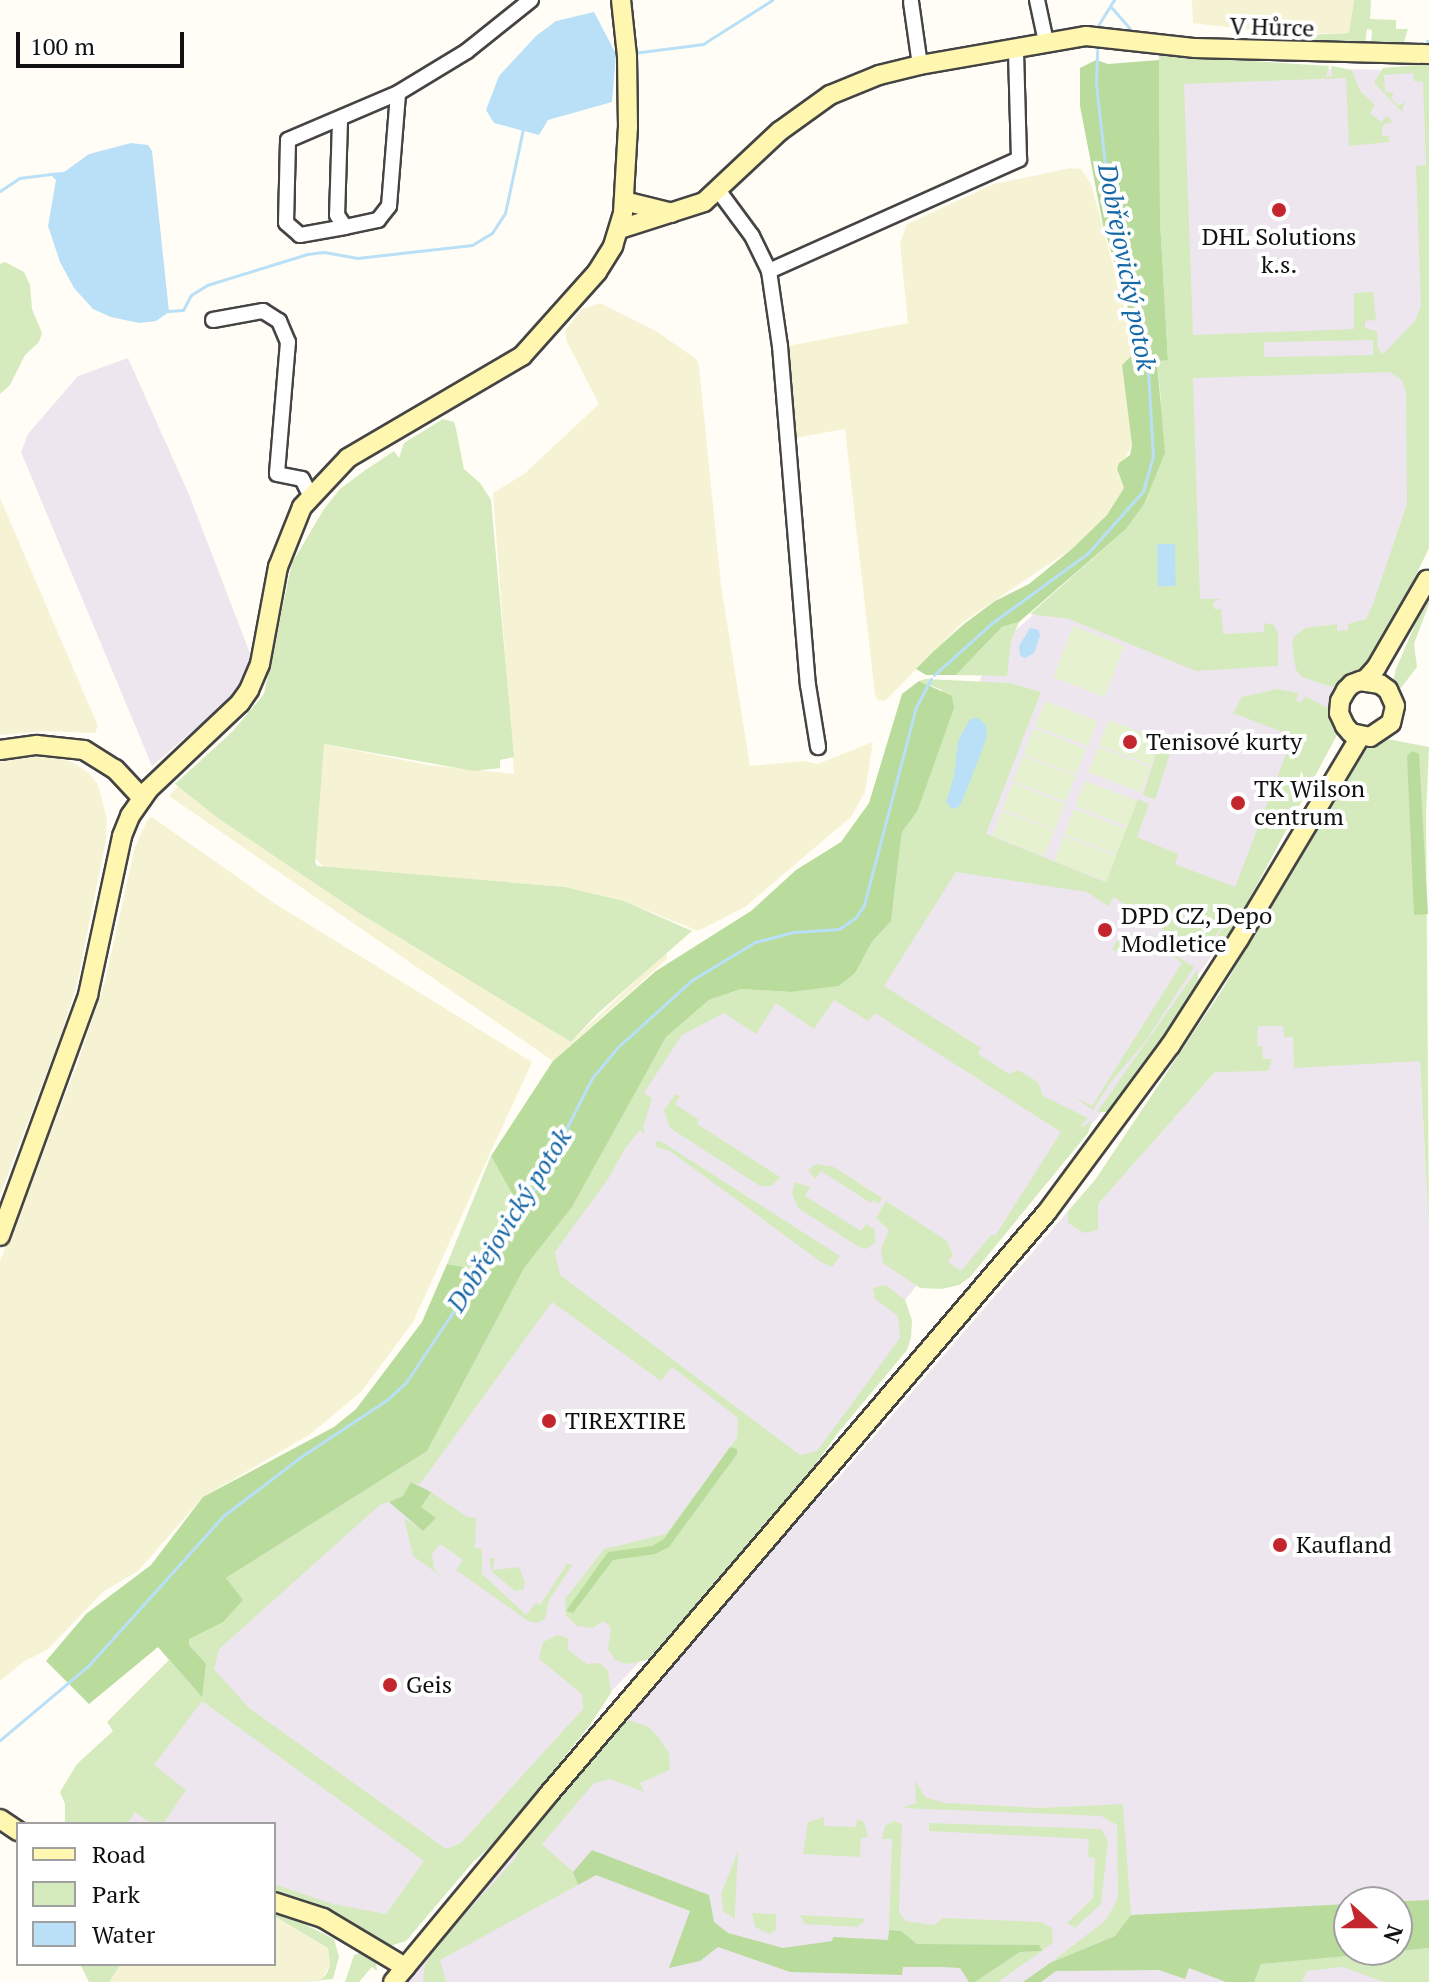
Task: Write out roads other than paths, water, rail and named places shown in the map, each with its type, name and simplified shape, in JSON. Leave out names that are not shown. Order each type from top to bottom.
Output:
[{"type":"street","points":[[398,93],[389,206],[378,220],[300,235],[286,223],[284,212],[288,140],[340,121],[398,93],[467,51],[531,0]]},
{"type":"street","points":[[0,1236],[88,995],[122,836],[142,798],[240,703],[249,690],[260,664],[282,553],[296,517],[310,495],[348,458],[522,356],[597,272],[620,229],[624,201],[627,54],[621,0]]},
{"type":"street","points":[[1037,0],[1046,42]]},
{"type":"street","points":[[911,2],[920,65]]},
{"type":"street","name":"V Hůrce","points":[[620,229],[704,202],[806,110],[852,85],[920,65],[1086,36],[1195,48],[1429,54]]},
{"type":"street","points":[[769,271],[1019,159],[1016,49]]},
{"type":"street","points":[[340,121],[337,215],[345,227]]},
{"type":"street","points":[[718,190],[752,236],[769,271],[780,346],[808,685],[818,747]]},
{"type":"street","points":[[624,201],[673,214]]},
{"type":"street","points":[[213,320],[263,311],[272,313],[285,330],[288,342],[277,474],[302,479],[310,495]]},
{"type":"street","points":[[1428,577],[1392,667],[1388,690],[1395,706],[1391,723],[1378,735],[1352,732],[1339,713],[1340,701],[1346,690],[1381,661],[1428,577]]},
{"type":"street","points":[[1360,681],[1370,681],[1388,690]]},
{"type":"street","points":[[276,1905],[323,1918],[372,1946],[399,1975],[1047,1212],[1170,1046],[1245,930],[1296,841],[1352,732]]},
{"type":"street","points":[[0,750],[37,745],[84,750],[115,769],[142,798]]},
{"type":"water","points":[[594,12],[616,54],[612,102],[548,120],[539,135],[494,123],[486,110],[499,76],[536,36],[556,21]]},
{"type":"water","points":[[131,143],[148,145],[152,151],[169,312],[156,321],[139,323],[111,317],[93,309],[74,288],[60,262],[48,226],[56,180],[49,173],[64,172],[89,154]]},
{"type":"water","points":[[1157,544],[1175,544],[1176,586],[1158,586]]},
{"type":"water","points":[[1030,628],[1039,630],[1040,636],[1034,653],[1025,658],[1020,656],[1019,646]]},
{"type":"water","points":[[978,718],[986,725],[987,737],[964,797],[959,807],[952,809],[946,802],[954,776],[958,741],[970,719]]},
{"type":"waterway","points":[[633,53],[703,44],[772,0]]},
{"type":"waterway","name":"Dobřejovický potok","points":[[1097,27],[1114,0]]},
{"type":"waterway","points":[[1112,8],[1130,29]]},
{"type":"waterway","points":[[1191,39],[1316,42]]},
{"type":"waterway","points":[[1374,43],[1394,43]]},
{"type":"waterway","name":"Dobřejovický potok","points":[[934,675],[992,623],[1088,553],[1143,491],[1153,457],[1147,353],[1106,173],[1096,84],[1097,50]]},
{"type":"waterway","points":[[168,311],[183,310],[191,295],[207,285],[307,254],[324,252],[357,258],[472,245],[492,233],[505,213],[523,129]]},
{"type":"waterway","points":[[0,191],[19,178],[51,174]]},
{"type":"waterway","name":"Dobřejovický potok","points":[[0,1740],[89,1665],[223,1516],[299,1458],[388,1399],[407,1381],[538,1184],[592,1078],[618,1047],[692,980],[755,942],[794,932],[839,929],[856,917],[864,905],[916,707],[931,679]]},
{"type":"place","name":"DHL Solutions k.s.","points":[[1279,210]]},
{"type":"place","name":"Tenisové kurty","points":[[1130,742]]},
{"type":"place","name":"TK Wilson centrum","points":[[1238,803]]},
{"type":"place","name":"DPD CZ, Depo Modletice","points":[[1105,930]]},
{"type":"place","name":"TIREXTIRE","points":[[549,1421]]},
{"type":"place","name":"Kaufland","points":[[1280,1545]]},
{"type":"place","name":"Geis","points":[[390,1685]]}]
